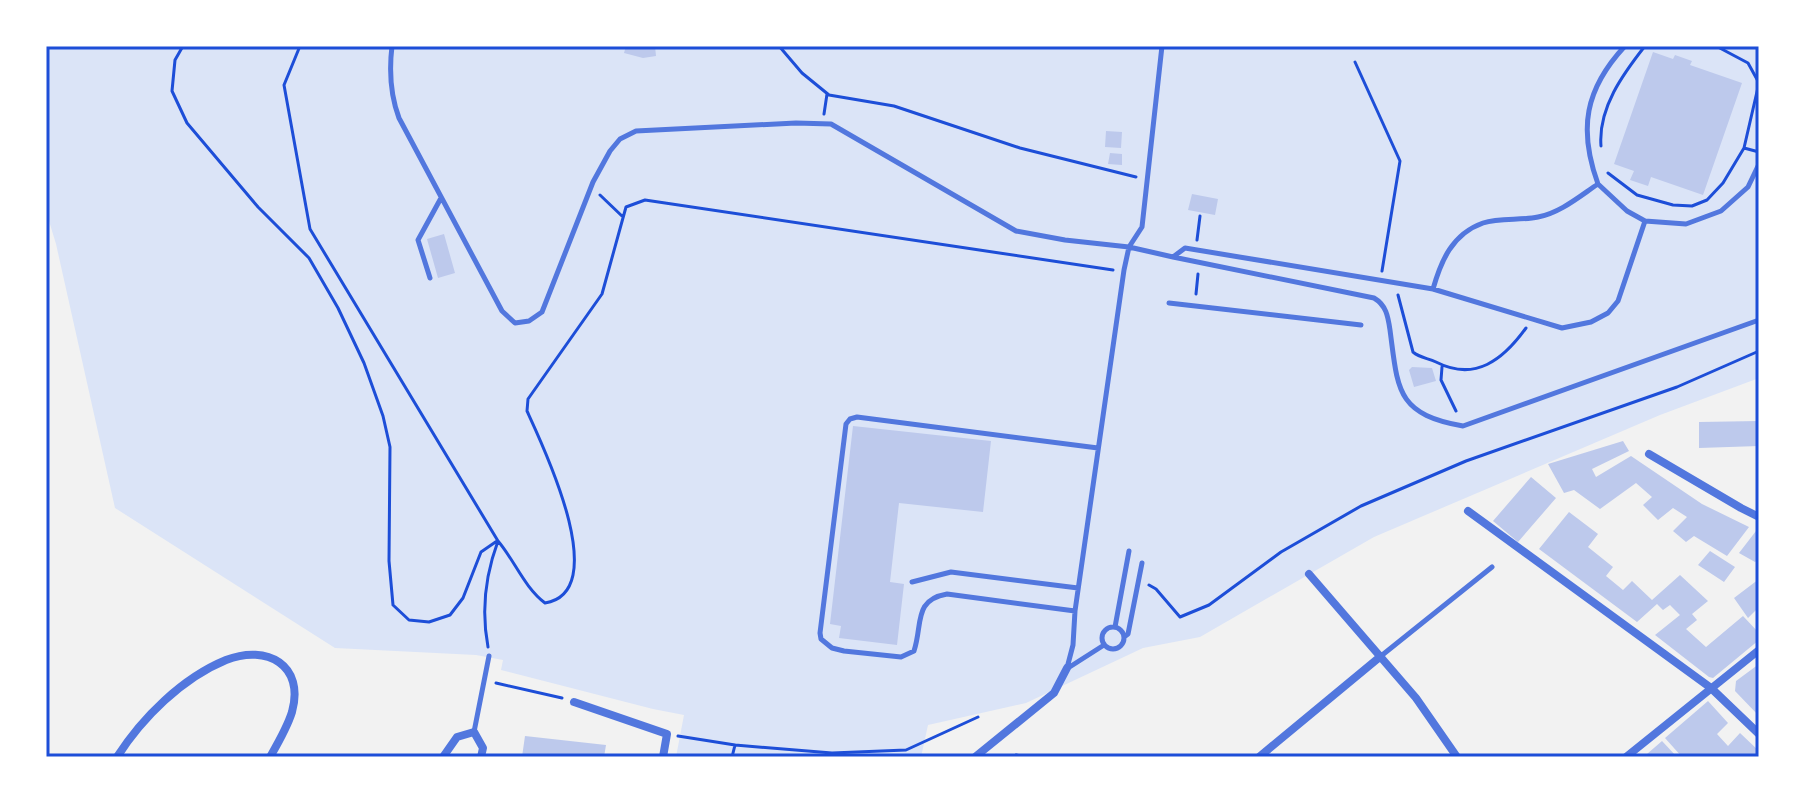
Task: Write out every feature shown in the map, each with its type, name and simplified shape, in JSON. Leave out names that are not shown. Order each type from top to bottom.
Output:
[{"type":"street","points":[[1649,454],[1759,517]]},
{"type":"street","points":[[1468,511],[1711,688],[1759,734]]},
{"type":"street","points":[[1309,574],[1416,698],[1457,757]]},
{"type":"street","points":[[1626,757],[1759,650]]},
{"type":"street","points":[[117,757],[131,736],[169,697],[227,660],[253,653],[271,657],[287,667],[292,679],[292,710],[270,757]]},
{"type":"street","points":[[1259,757],[1381,656]]},
{"type":"street","points":[[975,757],[1054,693],[1067,668]]},
{"type":"street","points":[[574,702],[667,734],[663,757]]},
{"type":"street","points":[[443,757],[457,737],[474,732],[483,748],[481,757]]},
{"type":"lane","points":[[392,46],[392,100],[420,160],[502,311],[515,323],[529,321],[542,312],[590,190],[610,151],[620,139],[636,131],[796,123],[831,124],[1016,231],[1129,247],[1374,298],[1386,312],[1398,379],[1407,403],[1422,416],[1463,426],[1759,320]]},
{"type":"lane","points":[[1067,668],[1073,645],[1078,588],[1124,270],[1129,247],[1142,227],[1162,46]]},
{"type":"lane","points":[[1625,46],[1603,71],[1588,101],[1586,139],[1598,184],[1627,211],[1645,221],[1686,224],[1721,211],[1748,187],[1759,164]]},
{"type":"lane","points":[[1433,289],[1440,263],[1456,239],[1483,223],[1541,217],[1571,203],[1598,184]]},
{"type":"lane","points":[[430,278],[418,240],[441,197]]},
{"type":"lane","points":[[1173,257],[1185,248],[1433,289],[1562,328],[1577,327],[1608,313],[1622,293],[1645,221]]},
{"type":"lane","points":[[1169,303],[1361,325]]},
{"type":"lane","points":[[1075,611],[947,594],[936,596],[923,607],[914,651],[901,657],[832,648],[821,639],[820,633],[846,424],[850,419],[857,417],[1098,448]]},
{"type":"lane","points":[[1115,627],[1129,551]]},
{"type":"lane","points":[[1124,637],[1128,634],[1142,563]]},
{"type":"lane","points":[[1381,656],[1492,567]]},
{"type":"lane","points":[[912,582],[951,572],[1078,588]]},
{"type":"lane","points":[[1108,628],[1121,630],[1123,644],[1117,649],[1104,645],[1103,634],[1108,628]]},
{"type":"lane","points":[[1067,668],[1104,645]]},
{"type":"lane","points":[[474,732],[489,656]]},
{"type":"path","points":[[183,46],[175,60],[172,91],[187,123],[258,207],[309,258],[338,308],[374,390],[390,447],[389,561],[393,605],[409,620],[429,622],[450,615],[463,598],[481,552],[498,541]]},
{"type":"path","points":[[300,46],[284,85],[310,229],[498,541],[533,594],[545,603],[558,601],[569,589],[576,564],[561,487],[527,411],[528,399],[602,294],[626,207],[645,200],[1102,270],[1124,270]]},
{"type":"path","points":[[779,46],[802,73],[827,94],[894,106],[1020,148],[1138,177]]},
{"type":"path","points":[[1602,150],[1605,113],[1624,71],[1645,46]]},
{"type":"path","points":[[1602,161],[1608,174],[1637,195],[1673,205],[1692,206],[1707,200],[1723,183],[1744,148],[1758,87],[1748,63],[1716,46]]},
{"type":"path","points":[[1355,62],[1400,161],[1380,282]]},
{"type":"path","points":[[823,124],[827,94]]},
{"type":"path","points":[[1744,148],[1759,152]]},
{"type":"path","points":[[590,190],[604,197],[623,217]]},
{"type":"path","points":[[1195,250],[1200,216]]},
{"type":"path","points":[[1195,306],[1199,264]]},
{"type":"path","points":[[1396,284],[1413,352],[1452,370],[1487,366],[1513,345],[1533,319]]},
{"type":"path","points":[[1138,581],[1156,589],[1180,617],[1193,614],[1281,552],[1361,506],[1466,461],[1677,387],[1759,351]]},
{"type":"path","points":[[1442,367],[1441,380],[1463,426]]},
{"type":"path","points":[[489,656],[484,599],[488,567],[498,541]]},
{"type":"path","points":[[484,681],[530,689],[574,702]]},
{"type":"path","points":[[667,734],[735,745],[832,753],[906,750],[978,717]]},
{"type":"path","points":[[732,757],[735,745]]},
{"type":"path","points":[[1016,755],[1026,757]]},
{"type":"shaded area","points":[[46,46],[1759,46],[1759,378],[1660,415],[1374,537],[1200,637],[1143,648],[1026,703],[928,725],[921,757],[676,757],[684,715],[501,670],[503,660],[476,655],[335,648],[115,508],[46,211]]},
{"type":"building","points":[[626,46],[655,46],[656,56],[643,58],[624,53]]},
{"type":"building","points":[[1653,52],[1673,59],[1675,55],[1692,61],[1690,65],[1742,83],[1703,195],[1651,177],[1648,186],[1630,180],[1634,171],[1614,164]]},
{"type":"building","points":[[1106,131],[1122,132],[1121,148],[1105,147]]},
{"type":"building","points":[[1110,153],[1122,154],[1122,165],[1108,164]]},
{"type":"building","points":[[1192,194],[1218,199],[1215,215],[1188,210]]},
{"type":"building","points":[[444,234],[455,273],[438,278],[427,239]]},
{"type":"building","points":[[1412,367],[1432,368],[1436,381],[1414,387],[1409,370]]},
{"type":"building","points":[[1759,421],[1759,446],[1699,448],[1699,422]]},
{"type":"building","points":[[853,426],[991,441],[983,512],[899,503],[890,582],[904,584],[897,645],[839,638],[841,626],[830,624]]},
{"type":"building","points":[[1623,441],[1629,451],[1592,469],[1596,477],[1631,456],[1702,504],[1749,527],[1727,556],[1694,536],[1686,542],[1673,531],[1687,517],[1673,508],[1658,520],[1643,505],[1652,497],[1636,483],[1600,509],[1574,490],[1564,493],[1548,464]]},
{"type":"building","points":[[1531,477],[1556,498],[1518,542],[1493,521]]},
{"type":"building","points":[[1569,512],[1598,534],[1588,547],[1613,567],[1606,576],[1623,590],[1632,581],[1652,600],[1680,575],[1708,601],[1692,614],[1697,620],[1686,629],[1706,647],[1743,616],[1759,633],[1759,640],[1713,678],[1709,677],[1655,635],[1680,615],[1670,605],[1663,610],[1657,604],[1637,622],[1539,549]]},
{"type":"building","points":[[1756,531],[1759,532],[1759,559],[1755,562],[1739,553]]},
{"type":"building","points":[[1710,551],[1735,567],[1724,582],[1698,565]]},
{"type":"building","points":[[1759,579],[1759,607],[1748,618],[1734,598]]},
{"type":"building","points":[[1759,664],[1759,716],[1735,691],[1736,681]]},
{"type":"building","points":[[1708,701],[1728,723],[1717,734],[1728,746],[1740,733],[1759,751],[1759,757],[1682,757],[1665,738]]},
{"type":"building","points":[[525,736],[606,745],[604,757],[522,757]]},
{"type":"building","points":[[1662,741],[1677,757],[1649,757],[1647,754]]}]
